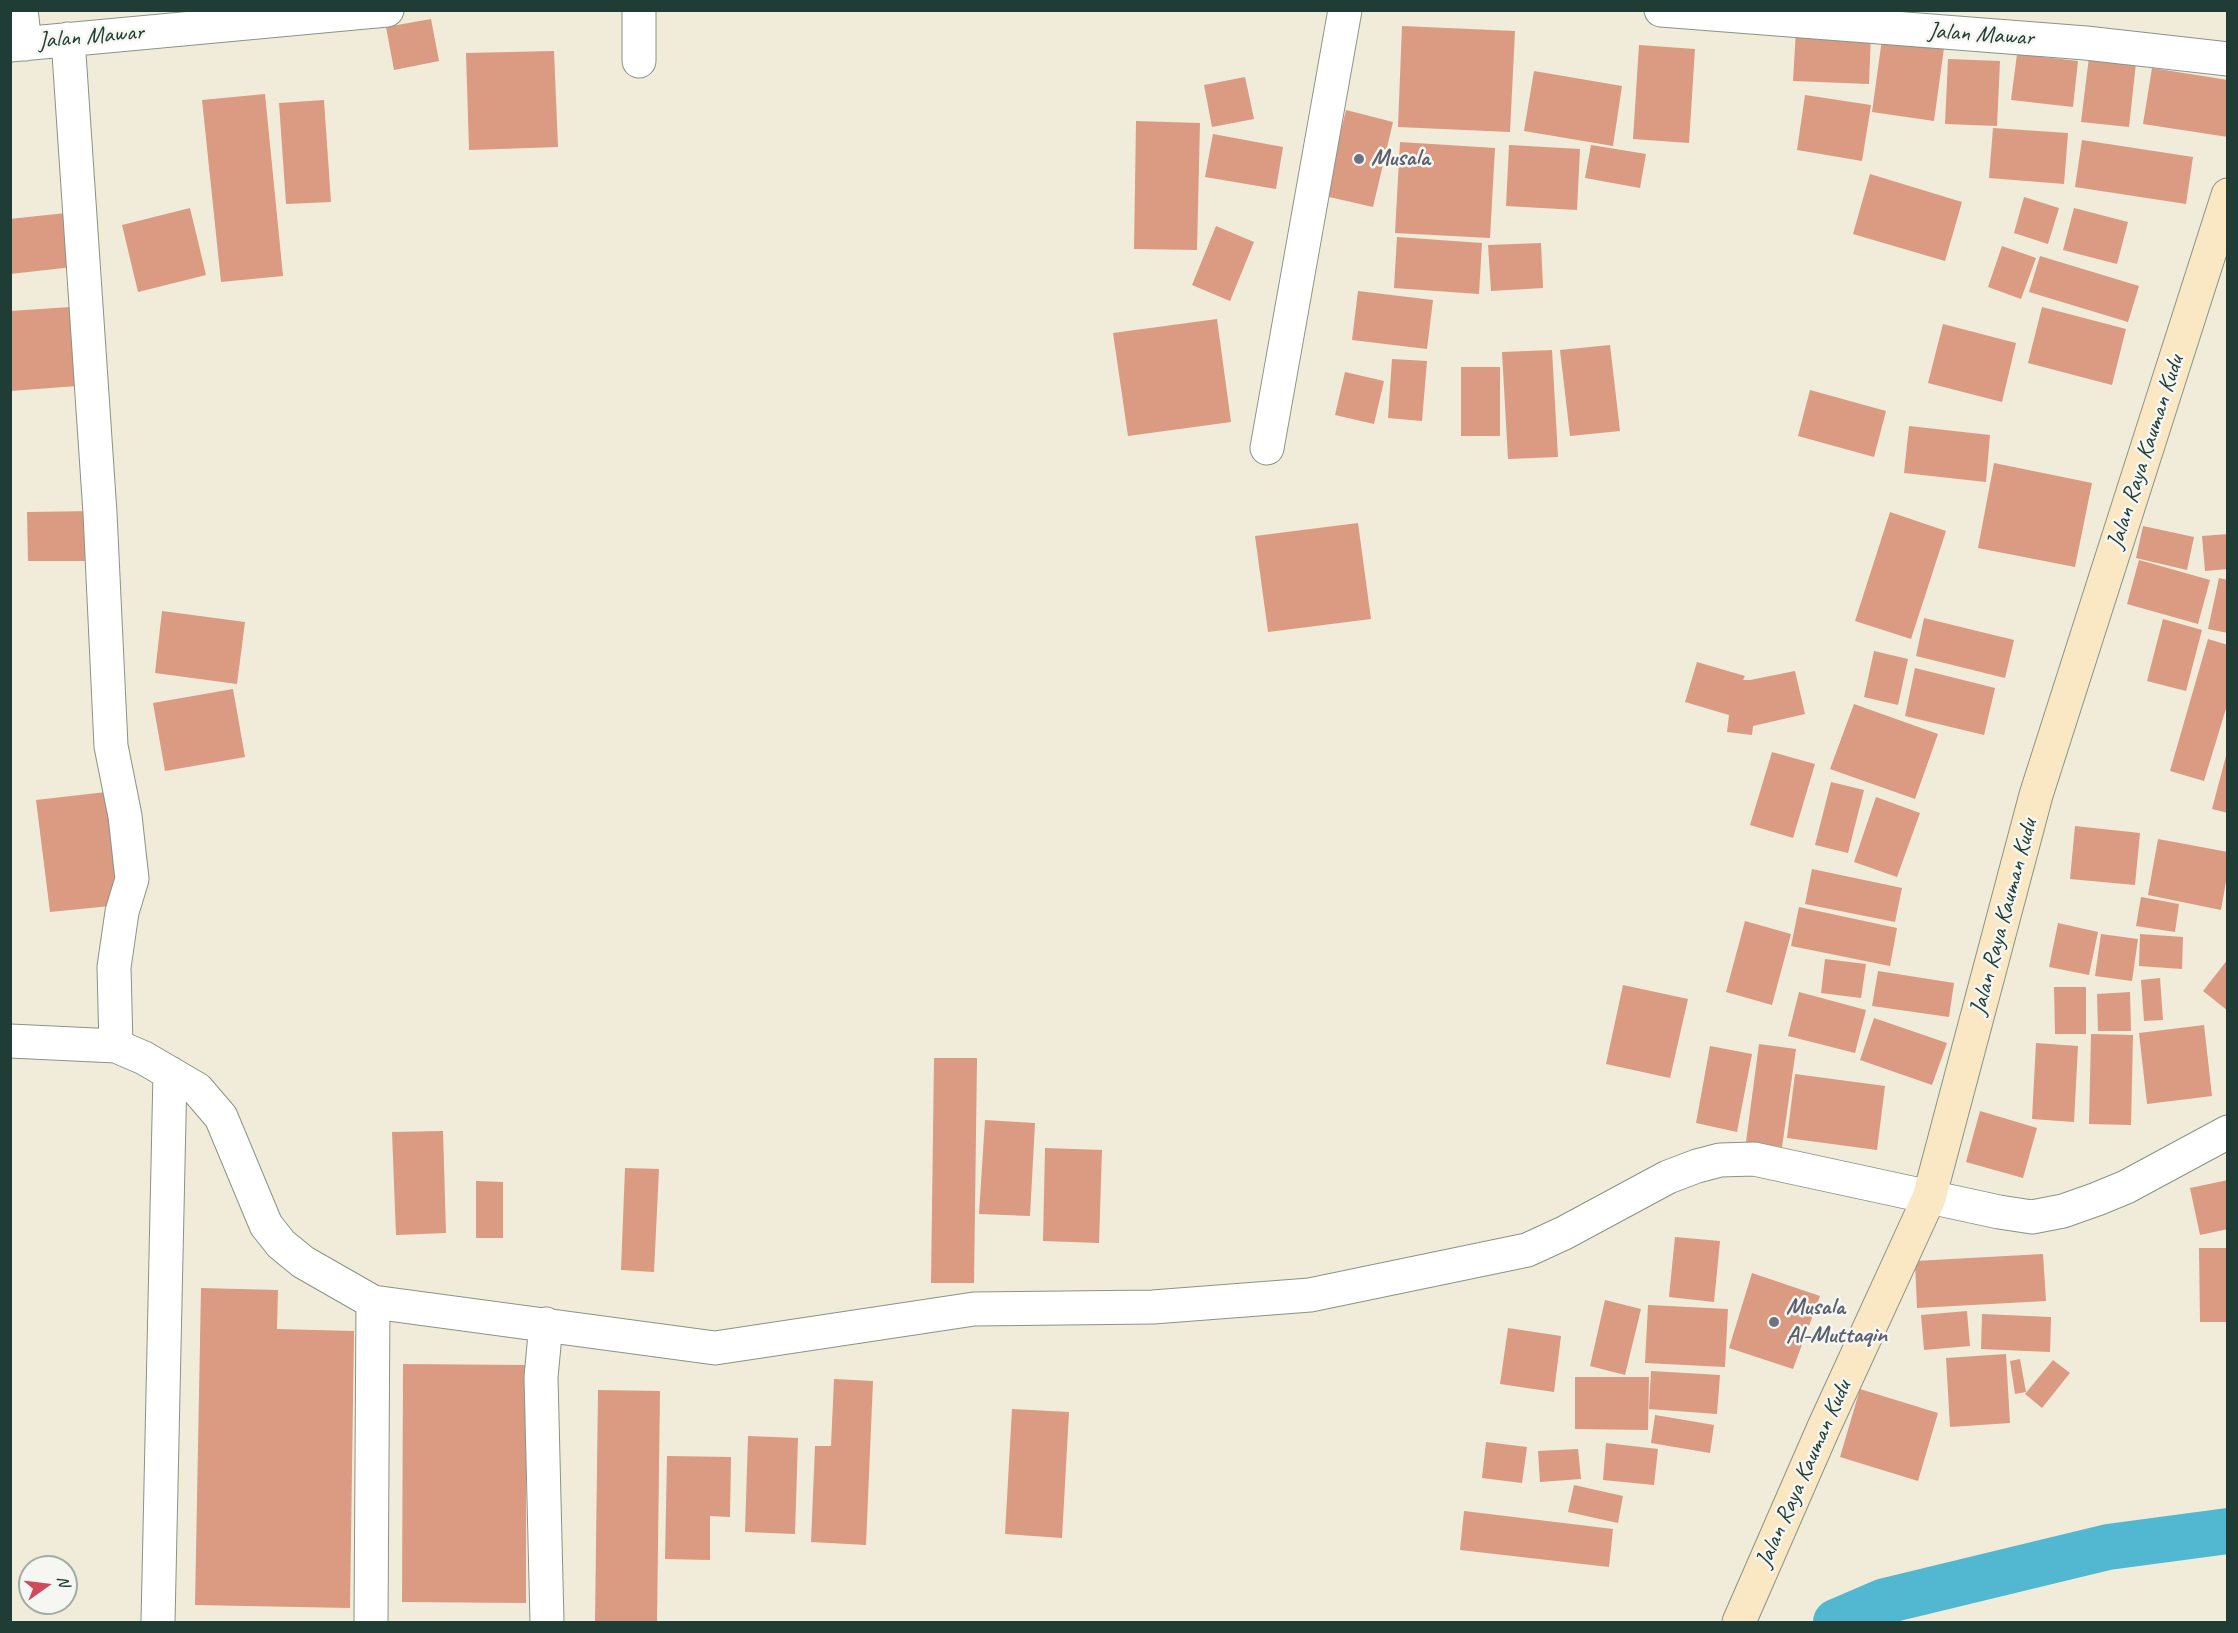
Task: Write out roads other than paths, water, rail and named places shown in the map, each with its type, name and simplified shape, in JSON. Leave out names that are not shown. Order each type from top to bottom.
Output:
[{"type":"street","points":[[18,44],[21,10]]},
{"type":"street","name":"Jalan Mawar","points":[[18,44],[387,10]]},
{"type":"street","points":[[639,10],[639,61]]},
{"type":"street","points":[[1267,448],[1344,10]]},
{"type":"street","name":"Jalan Mawar","points":[[1661,10],[2086,43],[2228,59]]},
{"type":"street","points":[[68,39],[100,513],[111,746],[125,816],[132,879],[122,912],[114,967],[116,1046]]},
{"type":"street","name":"Jalan Raya Kauman Kudu","points":[[1739,1623],[1824,1427],[1929,1198],[2036,795],[2228,195]]},
{"type":"street","points":[[10,1041],[116,1046],[144,1058],[197,1089],[221,1117],[266,1225],[281,1244],[303,1262],[373,1302],[715,1348],[974,1309],[1153,1307],[1310,1296],[1527,1250],[1564,1233],[1668,1177],[1720,1160],[1754,1159],[1929,1198],[2032,1217],[2063,1211],[2126,1187],[2228,1132]]},
{"type":"street","points":[[158,1623],[170,1073]]},
{"type":"street","points":[[372,1623],[373,1302]]},
{"type":"street","points":[[546,1324],[541,1377],[547,1623]]},
{"type":"waterway","points":[[1836,1622],[1885,1601],[2108,1547],[2228,1531]]},
{"type":"place","name":"Musala","points":[[1359,159]]},
{"type":"place","name":"Musala Al-Muttaqin","points":[[1774,1322]]}]
